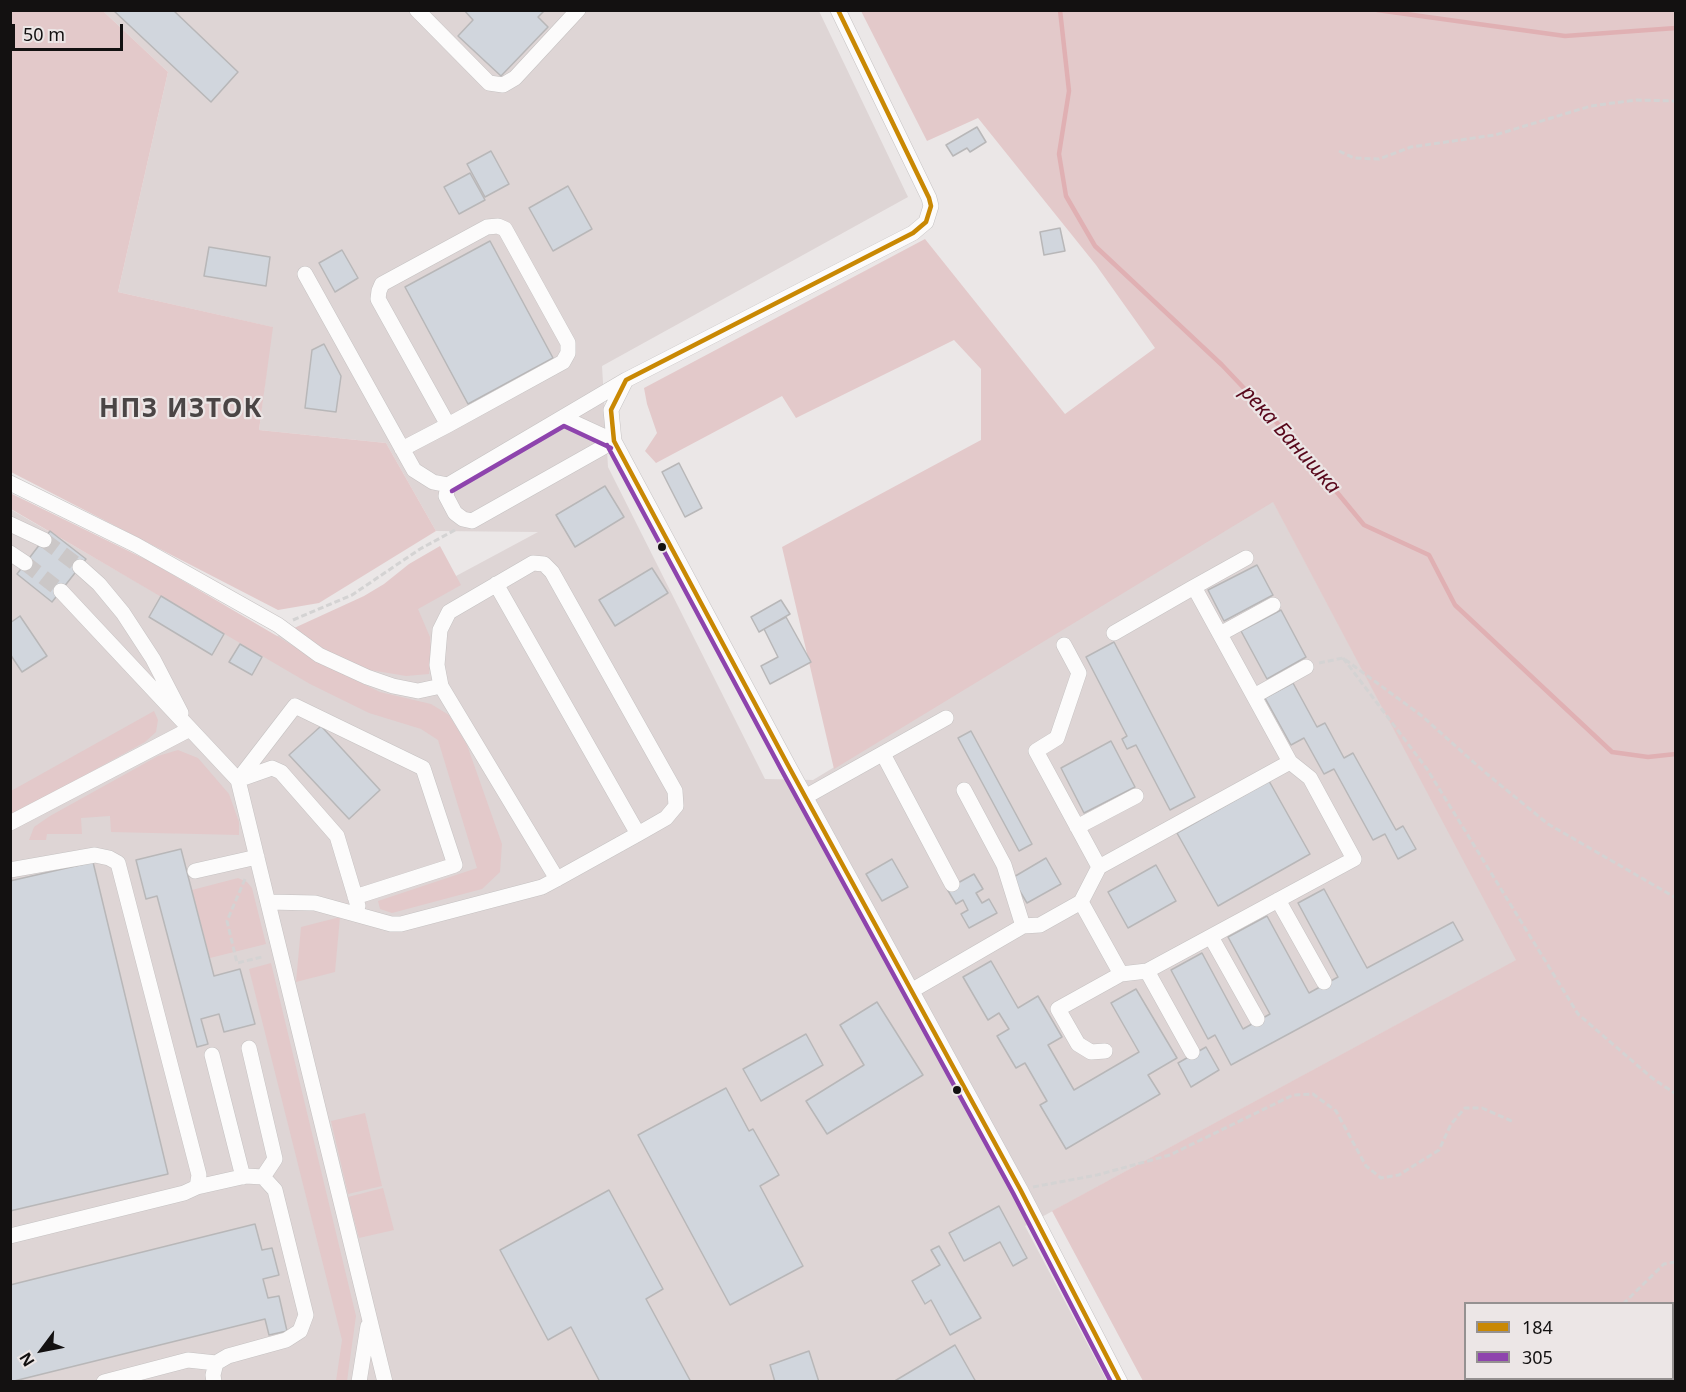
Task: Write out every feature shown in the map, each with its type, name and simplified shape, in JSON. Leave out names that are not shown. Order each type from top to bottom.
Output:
[{"type":"street","points":[[417,10],[489,82],[503,85],[515,78],[578,10]]},
{"type":"street","points":[[305,274],[414,470],[433,482],[448,485],[626,380],[913,233],[926,222],[931,206],[929,198],[838,10]]},
{"type":"street","points":[[402,449],[447,425],[563,362],[568,353],[568,343],[557,322],[505,229],[498,226],[487,227],[382,284],[379,291],[378,299],[447,425]]},
{"type":"street","points":[[626,380],[611,411],[614,441],[805,797],[1020,1189],[1120,1382]]},
{"type":"street","points":[[564,418],[614,441]]},
{"type":"street","points":[[448,485],[446,496],[455,513],[463,519],[472,521],[614,441]]},
{"type":"street","points":[[10,483],[136,545],[278,625],[319,655],[393,686],[418,691],[441,686]]},
{"type":"street","points":[[10,524],[44,540]]},
{"type":"street","points":[[10,553],[26,563]]},
{"type":"street","points":[[1114,633],[1246,558]]},
{"type":"street","points":[[268,902],[315,903],[391,924],[401,924],[542,887],[557,879],[638,834],[666,818],[676,806],[675,791],[552,572],[544,564],[533,563],[449,612],[440,630],[436,665],[441,686],[557,879]]},
{"type":"street","points":[[80,567],[99,584],[123,613],[153,659],[189,729]]},
{"type":"street","points":[[496,584],[638,834]]},
{"type":"street","points":[[1105,1051],[1091,1052],[1078,1044],[1058,1009],[1121,974],[1148,971],[1354,860],[1310,778],[1290,762],[1194,587]]},
{"type":"street","points":[[61,591],[238,780],[385,1382]]},
{"type":"street","points":[[1220,634],[1273,605]]},
{"type":"street","points":[[1064,645],[1079,673],[1057,738],[1036,751],[1099,867]]},
{"type":"street","points":[[1254,696],[1306,666]]},
{"type":"street","points":[[238,780],[295,706],[423,768],[455,865],[355,897]]},
{"type":"street","points":[[805,797],[946,718]]},
{"type":"street","points":[[10,823],[189,729]]},
{"type":"street","points":[[883,754],[952,884]]},
{"type":"street","points":[[911,991],[1023,926],[1040,925],[1081,902],[1099,867],[1290,762]]},
{"type":"street","points":[[238,780],[272,768],[281,772],[337,836],[361,915]]},
{"type":"street","points":[[964,790],[1004,865],[1023,926]]},
{"type":"street","points":[[1077,827],[1136,796]]},
{"type":"street","points":[[10,870],[95,855],[118,863],[199,1175],[196,1187]]},
{"type":"street","points":[[195,871],[257,857]]},
{"type":"street","points":[[1278,900],[1324,982]]},
{"type":"street","points":[[1081,902],[1121,974]]},
{"type":"street","points":[[1211,937],[1257,1019]]},
{"type":"street","points":[[1148,971],[1192,1052]]},
{"type":"street","points":[[249,1048],[275,1159],[263,1177]]},
{"type":"street","points":[[212,1055],[243,1177]]},
{"type":"street","points":[[10,1236],[184,1193],[196,1187],[243,1177],[263,1177],[275,1190],[306,1315],[300,1331],[286,1340],[228,1356],[216,1363],[188,1360],[104,1382]]},
{"type":"street","points":[[359,1382],[370,1317]]},
{"type":"street","points":[[214,1382],[213,1374],[216,1363]]},
{"type":"path","points":[[1339,152],[1354,158],[1379,159],[1411,147],[1495,135],[1591,106],[1636,100],[1676,101]]},
{"type":"path","points":[[278,625],[305,616],[352,595],[420,549],[472,521]]},
{"type":"path","points":[[1343,658],[1427,769],[1578,1014],[1652,1078],[1676,1094]]},
{"type":"path","points":[[1306,666],[1343,658],[1422,716],[1486,774],[1548,824],[1676,898]]},
{"type":"path","points":[[245,879],[227,921],[237,963],[262,957]]},
{"type":"path","points":[[1020,1189],[1097,1175],[1170,1155],[1293,1095],[1313,1094],[1336,1111],[1366,1166],[1381,1178],[1399,1175],[1439,1150],[1451,1124],[1465,1108],[1482,1108],[1514,1122]]},
{"type":"path","points":[[1625,1302],[1664,1264],[1676,1262]]},
{"type":"shaded area","points":[[10,11],[103,11],[168,72],[118,292],[273,327],[259,430],[386,443],[436,531],[319,603],[278,610],[11,472]]},
{"type":"shaded area","points":[[103,11],[819,11],[908,197],[602,366],[608,467],[765,779],[813,780],[1273,501],[1517,960],[1025,1226],[1107,1381],[11,1381],[10,509],[161,596],[277,636],[292,629],[320,649],[538,532],[436,531],[386,443],[259,430],[272,327],[118,292],[168,72]]},
{"type":"shaded area","points":[[861,11],[1675,11],[1675,1381],[1143,1381],[1052,1211],[1516,960],[1273,502],[834,769],[782,547],[981,440],[981,369],[954,340],[796,418],[782,396],[656,463],[645,451],[657,433],[644,388],[925,239],[1065,414],[1155,348],[1096,265],[978,118],[927,141]]},
{"type":"shaded area","points":[[10,493],[151,562],[322,664],[380,692],[431,704],[449,715],[467,745],[502,844],[500,872],[482,889],[392,913],[380,909],[378,901],[477,868],[438,740],[421,729],[369,713],[310,684],[11,509]]},
{"type":"shaded area","points":[[440,546],[461,585],[418,609],[430,637],[429,674],[406,676],[370,670],[320,649],[292,629],[364,596],[384,584],[409,564]]},
{"type":"shaded area","points":[[154,711],[158,720],[156,732],[145,742],[11,816],[11,791]]},
{"type":"shaded area","points":[[178,750],[198,758],[229,794],[239,822],[239,835],[111,832],[110,816],[81,818],[82,834],[47,834],[46,840],[29,840],[34,827],[50,816],[158,756]]},
{"type":"shaded area","points":[[238,878],[247,882],[252,888],[266,944],[210,958],[192,890]]},
{"type":"shaded area","points":[[340,917],[335,972],[296,982],[301,927]]},
{"type":"shaded area","points":[[271,963],[356,1316],[347,1381],[336,1381],[342,1340],[249,969]]},
{"type":"shaded area","points":[[365,1113],[382,1186],[348,1194],[331,1121]]},
{"type":"shaded area","points":[[383,1188],[394,1230],[359,1238],[348,1197]]},
{"type":"building","points":[[113,10],[173,10],[238,72],[211,102]]},
{"type":"building","points":[[464,10],[545,10],[538,17],[548,27],[501,76],[458,36],[473,20]]},
{"type":"building","points":[[977,127],[986,142],[970,152],[967,148],[953,156],[946,145]]},
{"type":"building","points":[[491,151],[509,184],[485,197],[467,164]]},
{"type":"building","points":[[470,173],[485,200],[459,214],[444,187]]},
{"type":"building","points":[[568,186],[592,229],[553,251],[529,208]]},
{"type":"building","points":[[1060,228],[1065,251],[1044,255],[1040,232]]},
{"type":"building","points":[[490,241],[553,358],[468,404],[405,287]]},
{"type":"building","points":[[209,247],[270,257],[266,286],[204,276]]},
{"type":"building","points":[[342,250],[358,278],[335,292],[319,263]]},
{"type":"building","points":[[324,344],[341,376],[336,412],[305,408],[312,350]]},
{"type":"building","points":[[679,463],[702,508],[685,517],[662,472]]},
{"type":"building","points":[[605,486],[624,517],[575,547],[556,515]]},
{"type":"building","points":[[50,531],[86,559],[52,602],[17,574]]},
{"type":"building","points":[[1257,565],[1273,595],[1224,621],[1208,590]]},
{"type":"building","points":[[652,568],[668,593],[615,626],[599,600]]},
{"type":"building","points":[[161,596],[224,634],[212,655],[149,617]]},
{"type":"building","points":[[781,600],[790,614],[759,632],[751,617]]},
{"type":"building","points":[[1281,610],[1306,657],[1267,679],[1241,631]]},
{"type":"building","points":[[20,616],[47,656],[22,672],[10,654],[10,623]]},
{"type":"building","points":[[786,617],[811,662],[770,684],[761,666],[778,657],[764,629]]},
{"type":"building","points":[[1114,642],[1195,797],[1170,810],[1136,745],[1127,749],[1122,739],[1127,736],[1086,657]]},
{"type":"building","points":[[240,644],[262,657],[252,675],[229,662]]},
{"type":"building","points":[[1293,683],[1317,727],[1325,723],[1344,758],[1353,753],[1396,830],[1403,826],[1416,849],[1398,859],[1385,834],[1373,840],[1334,769],[1324,774],[1304,738],[1291,745],[1265,698]]},
{"type":"building","points":[[321,726],[380,790],[349,819],[289,755]]},
{"type":"building","points":[[971,731],[1032,844],[1019,851],[958,738]]},
{"type":"building","points":[[1111,741],[1135,787],[1084,813],[1061,768]]},
{"type":"building","points":[[1269,781],[1310,854],[1218,906],[1177,833]]},
{"type":"building","points":[[181,849],[214,976],[240,969],[255,1024],[224,1032],[219,1014],[201,1019],[208,1044],[197,1047],[157,896],[146,899],[136,860]]},
{"type":"building","points":[[1046,858],[1061,884],[1027,903],[1012,878]]},
{"type":"building","points":[[892,859],[908,887],[882,901],[866,874]]},
{"type":"building","points":[[93,862],[168,1174],[10,1211],[10,881]]},
{"type":"building","points":[[1156,865],[1176,901],[1128,928],[1108,892]]},
{"type":"building","points":[[974,874],[983,889],[976,893],[982,903],[989,899],[997,913],[969,928],[961,914],[968,910],[963,900],[956,904],[947,889]]},
{"type":"building","points":[[1324,889],[1367,968],[1453,922],[1463,940],[1231,1065],[1215,1035],[1208,1039],[1171,970],[1202,953],[1243,1029],[1270,1014],[1228,937],[1267,916],[1309,993],[1338,977],[1298,903]]},
{"type":"building","points":[[991,961],[1018,1008],[1038,996],[1062,1037],[1048,1045],[1074,1090],[1139,1052],[1111,1003],[1136,989],[1177,1058],[1148,1075],[1160,1094],[1066,1149],[1040,1105],[1047,1101],[1025,1063],[1016,1068],[997,1036],[1009,1029],[999,1013],[988,1020],[963,977]]},
{"type":"building","points":[[877,1002],[923,1075],[827,1134],[806,1101],[864,1065],[840,1025]]},
{"type":"building","points":[[806,1034],[823,1065],[761,1101],[743,1069]]},
{"type":"building","points":[[1206,1047],[1219,1070],[1191,1087],[1178,1063]]},
{"type":"building","points":[[726,1088],[749,1131],[753,1129],[779,1175],[760,1186],[803,1266],[730,1305],[638,1135]]},
{"type":"building","points":[[609,1190],[663,1289],[646,1299],[691,1382],[600,1382],[571,1327],[548,1340],[500,1250]]},
{"type":"building","points":[[999,1206],[1027,1258],[1013,1266],[1000,1242],[964,1261],[949,1233]]},
{"type":"building","points":[[255,1224],[262,1250],[272,1248],[279,1275],[263,1279],[268,1298],[279,1296],[287,1331],[269,1335],[265,1319],[10,1382],[10,1285]]},
{"type":"building","points":[[939,1246],[981,1318],[950,1335],[931,1300],[925,1304],[912,1281],[940,1265],[931,1250]]},
{"type":"building","points":[[955,1345],[976,1382],[893,1382]]},
{"type":"building","points":[[809,1351],[819,1382],[775,1382],[770,1365]]},
{"type":"waterway","name":"река Банишка","points":[[1060,10],[1069,91],[1059,154],[1066,196],[1095,246],[1222,365],[1297,444],[1364,525],[1429,555],[1455,605],[1612,752],[1648,757],[1676,754]]},
{"type":"waterway","points":[[1377,10],[1565,36],[1676,28]]},
{"type":"tunnel","points":[[44,540],[80,567]]},
{"type":"tunnel","points":[[25,563],[61,591]]},
{"type":"transit line","name":"184","points":[[838,10],[929,198],[931,206],[926,222],[913,233],[626,380],[611,410],[614,441],[1020,1189],[1120,1382]]},
{"type":"transit line","name":"305","points":[[452,491],[564,426],[611,448]]},
{"type":"transit line","name":"305","points":[[607,445],[1013,1193],[1111,1382]]},
{"type":"district","name":"НПЗ ИЗТОК","points":[[181,410]]}]
